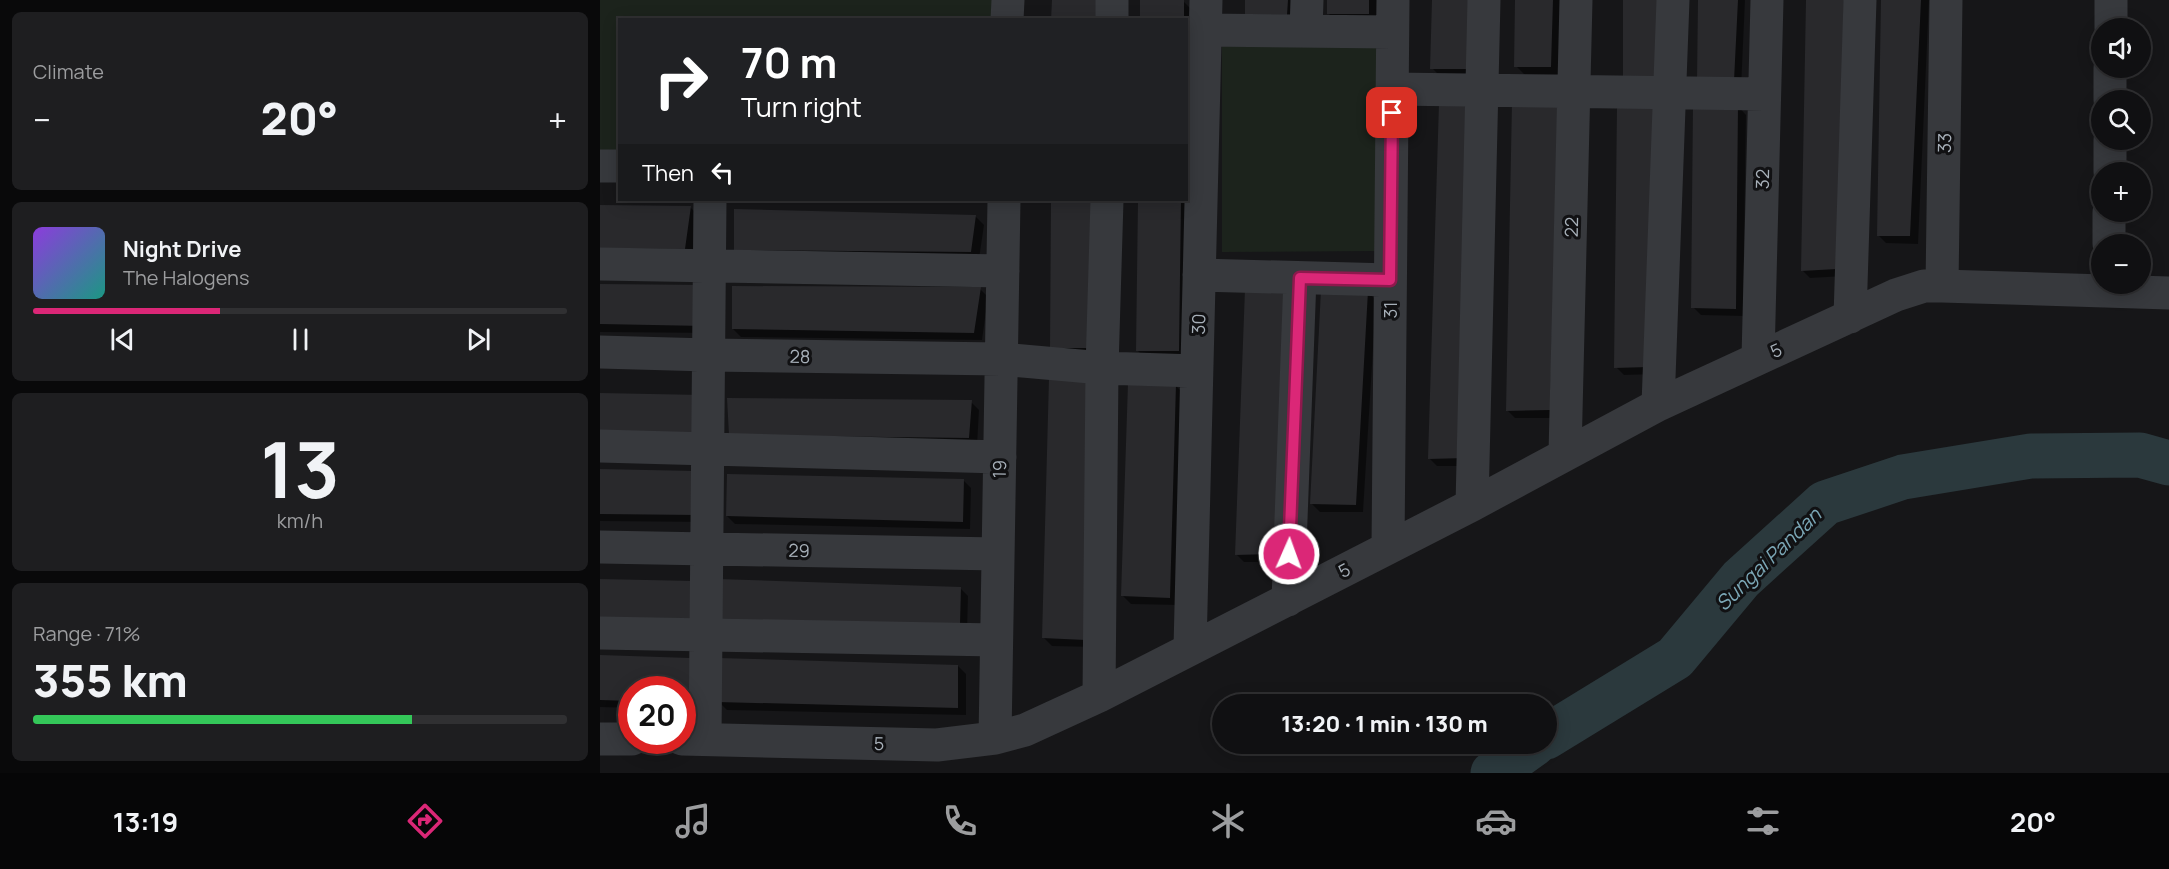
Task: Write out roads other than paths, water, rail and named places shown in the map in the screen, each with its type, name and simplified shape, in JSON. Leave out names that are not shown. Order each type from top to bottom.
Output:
[{"type":"street","points":[[1007,18],[1008,0]]},
{"type":"street","points":[[1112,0],[1112,18]]},
{"type":"street","name":"31","points":[[1388,547],[1393,0]]},
{"type":"street","points":[[1472,505],[1484,0]]},
{"type":"street","name":"22","points":[[1565,454],[1576,0]]},
{"type":"street","points":[[1659,405],[1673,0]]},
{"type":"street","name":"32","points":[[1758,358],[1767,0]]},
{"type":"street","points":[[1850,317],[1860,0]]},
{"type":"street","name":"33","points":[[1942,286],[1946,0]]},
{"type":"street","points":[[2111,0],[2111,18]]},
{"type":"street","points":[[1205,15],[1306,15],[1392,32]]},
{"type":"street","name":"30","points":[[1190,648],[1205,15]]},
{"type":"street","points":[[1392,89],[1764,94]]},
{"type":"street","points":[[600,166],[618,166]]},
{"type":"street","points":[[696,722],[706,635],[710,201]]},
{"type":"street","name":"19","points":[[995,738],[1004,201]]},
{"type":"street","points":[[1099,696],[1102,368],[1107,201]]},
{"type":"street","points":[[600,264],[1003,271]]},
{"type":"street","points":[[1199,275],[1390,280]]},
{"type":"street","points":[[1288,600],[1300,278]]},
{"type":"street","name":"5","points":[[696,739],[938,745],[995,738],[1025,730],[1099,696],[1288,600],[1659,405],[1896,295],[1924,286],[2091,287]]},
{"type":"street","name":"5","points":[[2151,291],[2169,293]]},
{"type":"street","name":"28","points":[[600,352],[1001,358],[1102,368],[1196,371]]},
{"type":"street","points":[[600,446],[1000,457]]},
{"type":"street","name":"29","points":[[600,547],[998,554]]},
{"type":"street","points":[[600,633],[996,640]]},
{"type":"street","points":[[600,739],[618,739]]},
{"type":"waterway","name":"Sungai Pandan","points":[[1557,730],[1675,658],[1741,579],[1825,503],[1903,477],[2031,456],[2140,455],[2169,463]]},
{"type":"waterway","name":"Sungai Pandan","points":[[1493,773],[1520,754]]}]
